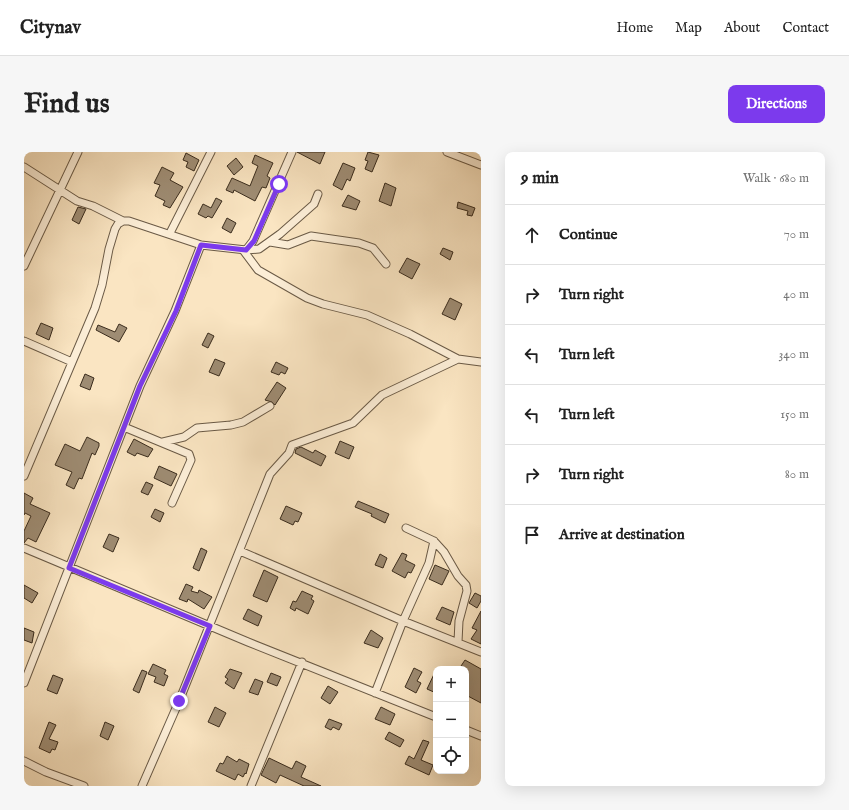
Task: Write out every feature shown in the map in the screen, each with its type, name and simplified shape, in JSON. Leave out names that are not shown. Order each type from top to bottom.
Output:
[{"type":"street","points":[[24,266],[78,152]]},
{"type":"street","points":[[170,234],[211,152]]},
{"type":"street","points":[[244,250],[254,241],[292,152]]},
{"type":"street","points":[[447,152],[481,165]]},
{"type":"street","points":[[24,167],[77,201],[93,206],[123,221],[170,234],[201,245],[244,250],[259,249],[270,242],[314,204],[318,194]]},
{"type":"street","points":[[24,476],[97,300],[115,230],[118,224],[123,221]]},
{"type":"street","points":[[270,242],[288,246],[311,236],[359,243],[373,248],[386,264]]},
{"type":"street","points":[[24,683],[140,386],[176,311],[201,245]]},
{"type":"street","points":[[244,250],[258,270],[307,298],[323,304],[367,315],[410,334],[458,359],[481,362]]},
{"type":"street","points":[[24,341],[72,362]]},
{"type":"street","points":[[142,786],[210,626],[270,474],[289,453],[292,446],[353,423],[382,395],[458,359]]},
{"type":"street","points":[[163,442],[184,437],[197,428],[230,425],[243,422],[270,406]]},
{"type":"street","points":[[124,427],[185,451],[189,454],[191,460],[172,503]]},
{"type":"street","points":[[406,528],[434,541],[444,552],[458,576],[466,585],[468,591],[459,621],[458,642]]},
{"type":"street","points":[[375,693],[403,621],[429,563],[434,541]]},
{"type":"street","points":[[24,548],[210,626],[433,716]]},
{"type":"street","points":[[240,550],[403,621],[481,652]]},
{"type":"street","points":[[251,786],[302,662]]},
{"type":"street","points":[[469,731],[481,736]]},
{"type":"street","points":[[24,761],[46,772],[84,786]]},
{"type":"building","points":[[297,152],[325,152],[320,164]]},
{"type":"building","points":[[368,152],[379,155],[372,172],[365,169],[368,161],[365,160]]},
{"type":"building","points":[[186,153],[199,160],[194,171],[186,167],[188,162],[183,160]]},
{"type":"building","points":[[255,155],[273,163],[267,176],[270,178],[266,188],[262,187],[255,201],[234,190],[233,193],[226,190],[232,178],[250,186],[258,166],[252,163]]},
{"type":"building","points":[[236,158],[243,167],[234,175],[227,166]]},
{"type":"building","points":[[343,163],[355,168],[350,181],[347,179],[342,190],[333,185]]},
{"type":"building","points":[[162,167],[174,173],[170,180],[183,187],[170,208],[163,205],[165,201],[155,196],[160,185],[154,183]]},
{"type":"building","points":[[385,183],[396,188],[391,206],[379,201]]},
{"type":"building","points":[[348,195],[360,201],[356,210],[342,206]]},
{"type":"building","points":[[216,198],[222,201],[212,218],[208,216],[206,218],[198,214],[203,204],[211,208]]},
{"type":"building","points":[[458,202],[475,208],[472,216],[467,215],[468,211],[457,208]]},
{"type":"building","points":[[78,207],[86,209],[79,224],[72,220]]},
{"type":"building","points":[[227,218],[236,223],[231,233],[222,228]]},
{"type":"building","points":[[443,248],[453,252],[450,260],[440,254]]},
{"type":"building","points":[[407,258],[420,264],[412,279],[399,272]]},
{"type":"building","points":[[450,298],[462,304],[455,320],[442,314]]},
{"type":"building","points":[[41,323],[53,328],[49,340],[36,334]]},
{"type":"building","points":[[119,324],[127,328],[119,342],[96,330],[98,325],[115,332]]},
{"type":"building","points":[[208,333],[214,336],[208,348],[202,345]]},
{"type":"building","points":[[215,359],[225,363],[219,376],[209,372]]},
{"type":"building","points":[[276,362],[288,368],[285,374],[281,372],[279,375],[271,372]]},
{"type":"building","points":[[85,374],[94,378],[90,390],[80,386]]},
{"type":"building","points":[[277,382],[286,388],[275,405],[272,402],[265,400]]},
{"type":"building","points":[[87,437],[99,443],[99,446],[95,455],[92,453],[82,479],[79,478],[74,489],[66,485],[72,472],[55,465],[65,444],[80,451]]},
{"type":"building","points":[[134,439],[153,449],[148,457],[137,453],[135,456],[127,452]]},
{"type":"building","points":[[340,441],[354,447],[349,459],[335,453]]},
{"type":"building","points":[[301,447],[313,453],[315,450],[326,456],[321,466],[295,453],[296,449]]},
{"type":"building","points":[[159,466],[177,474],[171,486],[154,478]]},
{"type":"building","points":[[146,482],[153,485],[148,495],[141,492]]},
{"type":"building","points":[[24,493],[33,498],[30,504],[50,513],[36,542],[28,538],[24,543],[24,531],[31,516],[25,513],[24,515]]},
{"type":"building","points":[[358,501],[389,514],[385,523],[371,516],[372,514],[355,507]]},
{"type":"building","points":[[286,506],[302,513],[298,522],[295,521],[293,525],[280,519]]},
{"type":"building","points":[[155,509],[164,513],[160,522],[151,517]]},
{"type":"building","points":[[109,534],[119,538],[113,552],[103,547]]},
{"type":"building","points":[[201,548],[207,551],[199,571],[193,568]]},
{"type":"building","points":[[402,553],[407,555],[405,560],[415,565],[411,573],[408,572],[405,578],[392,571]]},
{"type":"building","points":[[380,554],[387,558],[383,568],[375,565]]},
{"type":"building","points":[[435,565],[449,571],[442,585],[429,579]]},
{"type":"building","points":[[264,570],[278,577],[267,602],[253,596]]},
{"type":"building","points":[[186,584],[193,587],[191,591],[198,593],[199,590],[212,597],[204,609],[188,599],[187,602],[179,599]]},
{"type":"building","points":[[24,585],[38,593],[32,603],[24,598]]},
{"type":"building","points":[[302,591],[313,596],[311,599],[314,601],[308,614],[296,608],[295,611],[290,608],[293,601],[296,602]]},
{"type":"building","points":[[475,593],[481,596],[481,601],[477,608],[469,603]]},
{"type":"building","points":[[442,607],[454,612],[450,625],[436,619]]},
{"type":"building","points":[[248,609],[262,616],[258,626],[243,619]]},
{"type":"building","points":[[481,611],[481,644],[471,639],[477,630],[472,628]]},
{"type":"building","points":[[24,628],[34,632],[32,643],[24,640]]},
{"type":"building","points":[[371,630],[383,638],[378,648],[364,643]]},
{"type":"building","points":[[465,660],[481,669],[481,703],[469,697],[469,666],[461,666]]},
{"type":"building","points":[[153,664],[166,670],[164,674],[168,676],[164,686],[154,682],[156,677],[148,674]]},
{"type":"building","points":[[414,668],[422,672],[417,681],[421,683],[416,693],[405,687]]},
{"type":"building","points":[[230,669],[242,673],[234,689],[225,683],[228,679],[225,677]]},
{"type":"building","points":[[142,670],[147,672],[139,693],[133,690]]},
{"type":"building","points":[[271,673],[281,677],[277,686],[267,682]]},
{"type":"building","points":[[53,675],[63,679],[57,694],[47,690]]},
{"type":"building","points":[[433,676],[433,692],[427,689]]},
{"type":"building","points":[[255,679],[263,682],[258,695],[249,692]]},
{"type":"building","points":[[328,686],[338,692],[330,704],[321,698]]},
{"type":"building","points":[[215,707],[226,713],[219,727],[208,722]]},
{"type":"building","points":[[381,707],[395,714],[390,725],[375,719]]},
{"type":"building","points":[[329,719],[342,724],[339,730],[333,727],[331,730],[325,727]]},
{"type":"building","points":[[49,722],[56,725],[49,739],[58,742],[55,750],[52,749],[50,753],[39,748]]},
{"type":"building","points":[[105,722],[114,726],[108,740],[100,736]]},
{"type":"building","points":[[389,732],[404,740],[400,747],[385,739]]},
{"type":"building","points":[[423,740],[429,742],[421,760],[433,765],[429,775],[405,764],[409,756],[414,759]]},
{"type":"building","points":[[227,756],[237,762],[239,759],[249,764],[246,774],[245,773],[243,777],[238,774],[235,780],[216,771],[220,763],[223,764]]},
{"type":"building","points":[[269,758],[292,769],[296,761],[306,766],[301,777],[321,786],[304,786],[280,775],[276,783],[261,775]]},
{"type":"route","points":[[179,701],[210,626],[69,568],[140,386],[176,311],[201,245],[246,250],[254,241],[279,184]]}]
